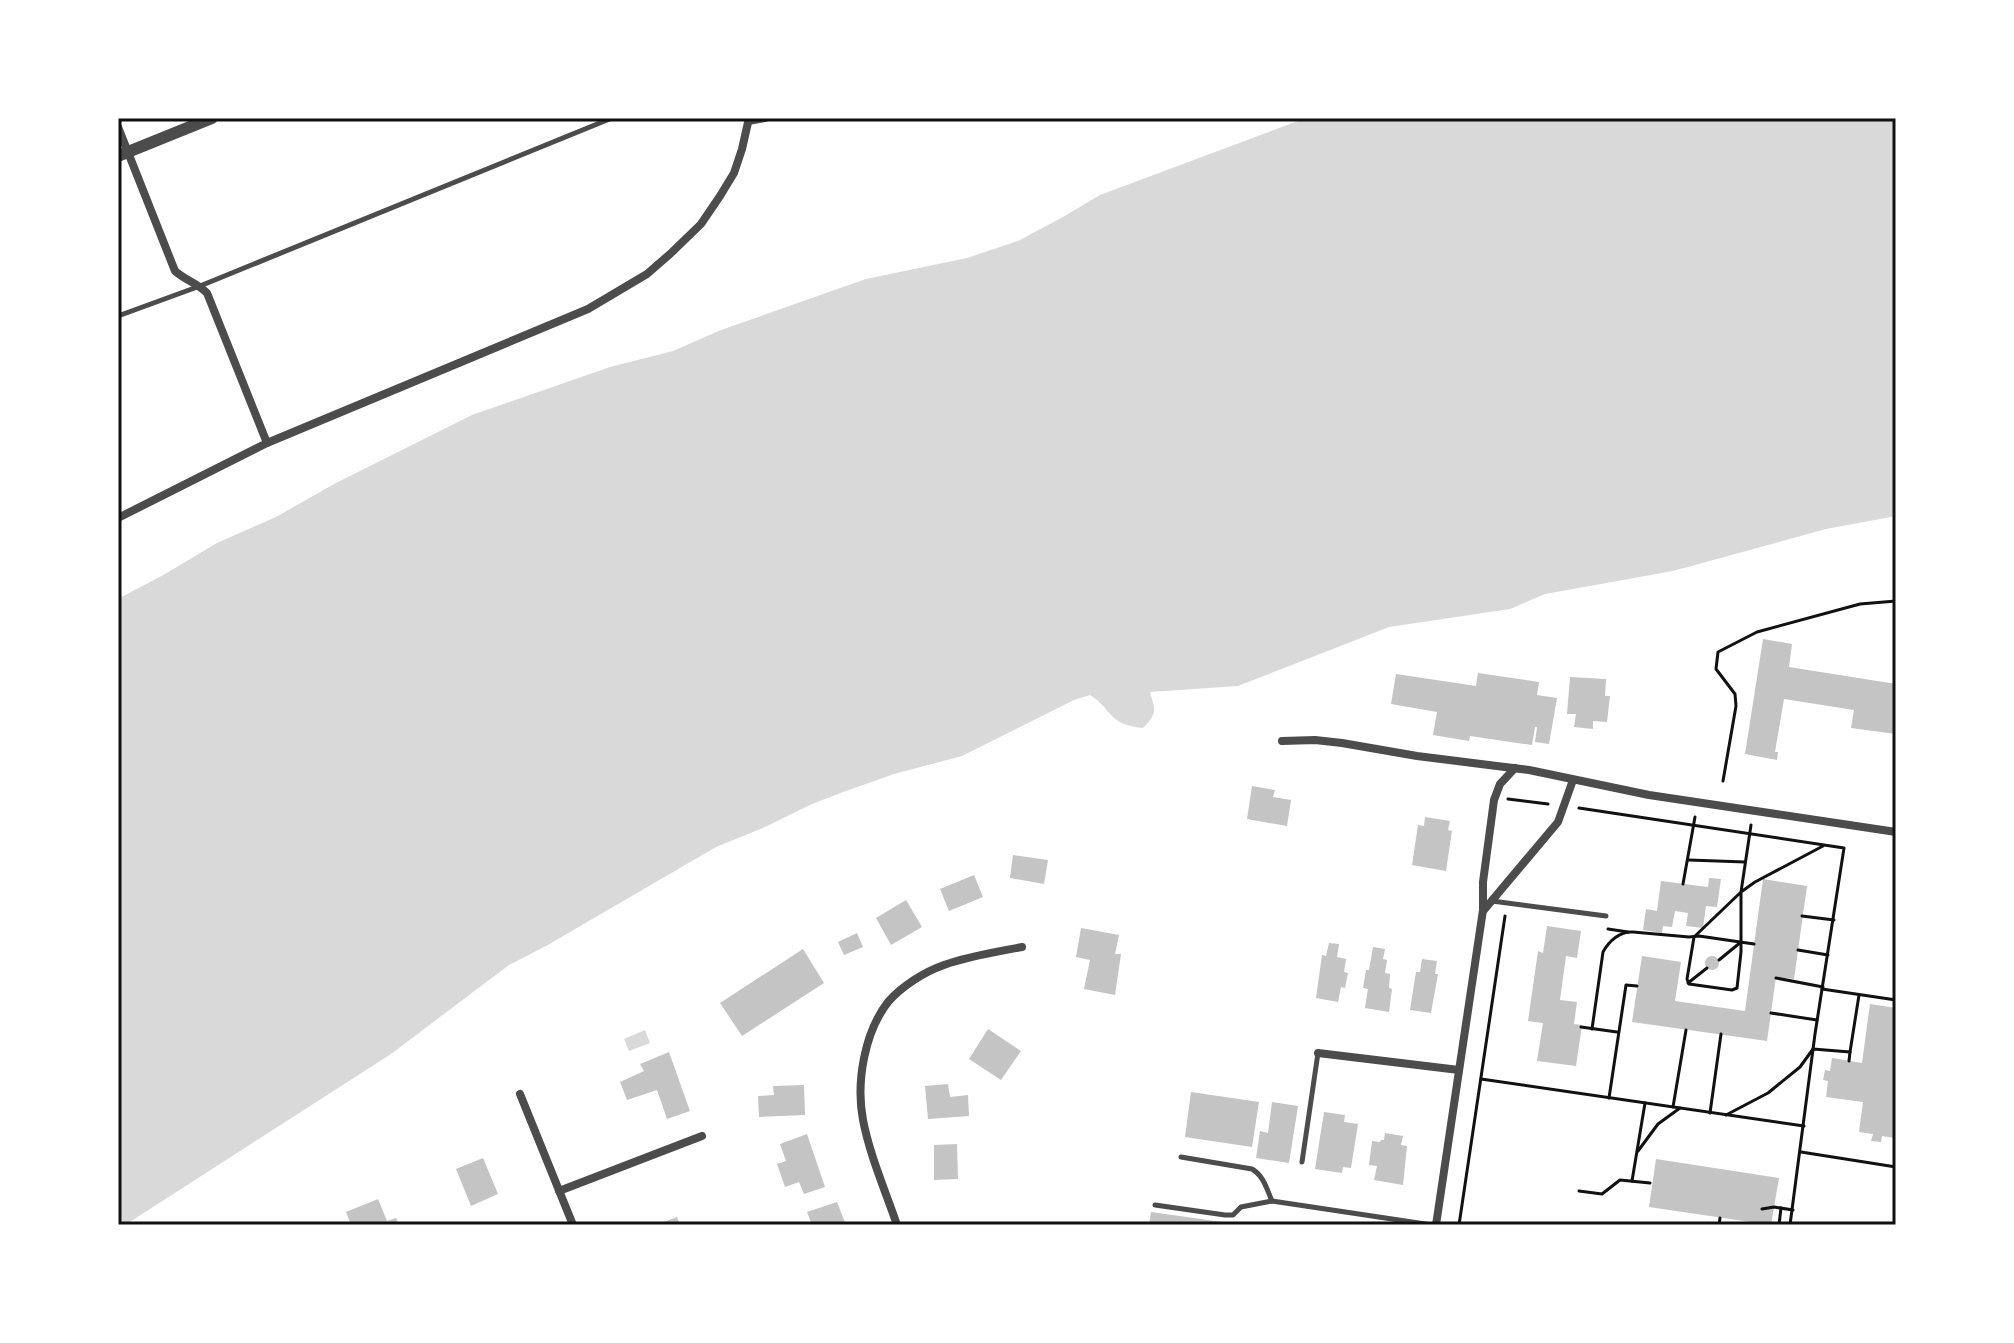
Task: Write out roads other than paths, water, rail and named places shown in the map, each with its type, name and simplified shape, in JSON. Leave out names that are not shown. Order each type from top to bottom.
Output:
[{"type":"street","points":[[123,154],[212,118]]},
{"type":"street","points":[[118,518],[267,443],[588,309],[647,274],[701,224],[734,173],[749,120],[765,118]]},
{"type":"street","points":[[118,127],[123,154],[175,271],[207,293],[267,443]]},
{"type":"street","points":[[1282,741],[1342,743],[1515,768],[1649,795],[1896,832]]},
{"type":"street","points":[[1434,1225],[1483,910],[1483,882],[1494,800],[1500,784],[1515,768]]},
{"type":"street","points":[[1483,910],[1558,822],[1573,780]]},
{"type":"street","points":[[897,1225],[870,1147],[861,1097],[864,1059],[879,1017],[899,992],[928,972],[963,958],[1022,947]]},
{"type":"street","points":[[1318,1053],[1459,1070]]},
{"type":"street","points":[[520,1094],[573,1225]]},
{"type":"street","points":[[559,1191],[702,1136]]},
{"type":"lane","points":[[118,316],[200,286],[612,118]]},
{"type":"lane","points":[[1491,901],[1606,916]]},
{"type":"lane","points":[[1302,1162],[1318,1053]]},
{"type":"lane","points":[[1181,1157],[1252,1169],[1262,1178],[1272,1201]]},
{"type":"lane","points":[[1155,1205],[1233,1215],[1241,1207],[1272,1201],[1434,1225]]}]
